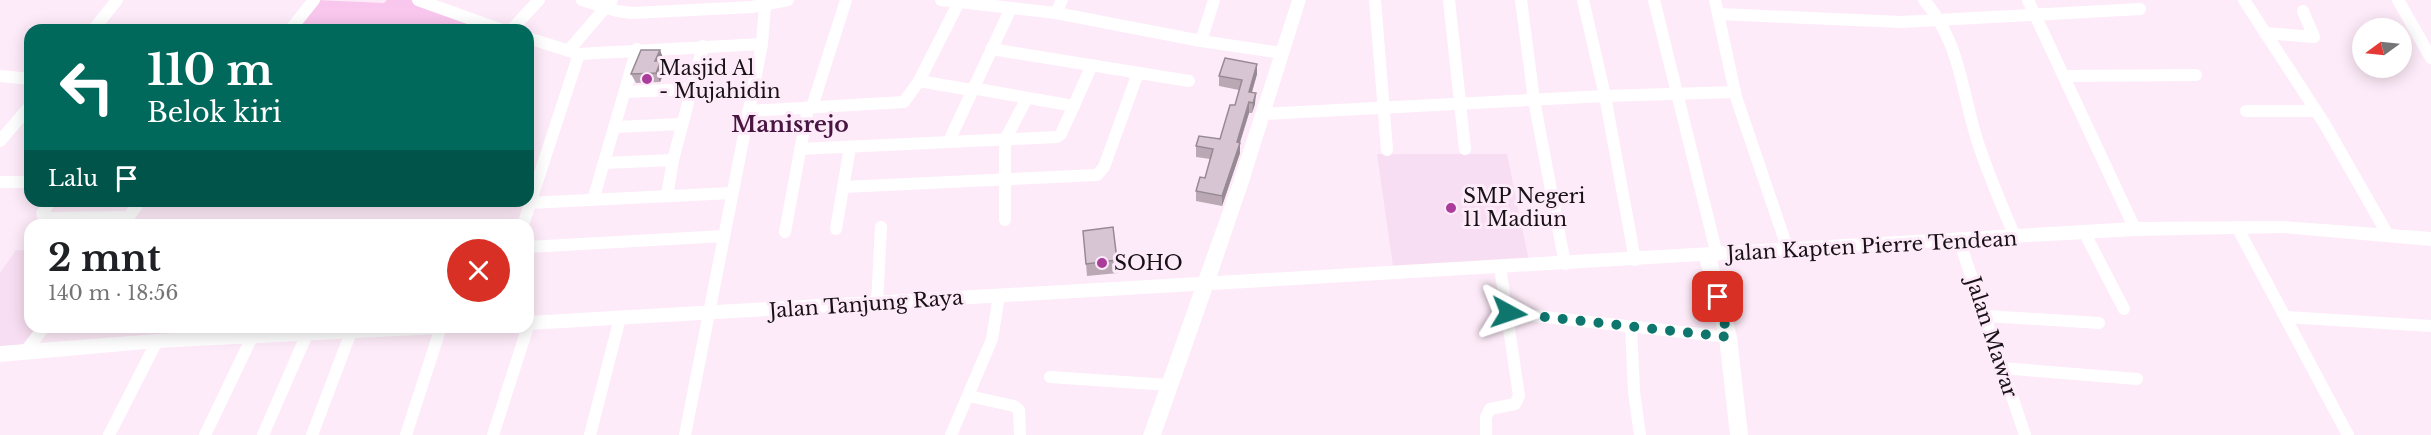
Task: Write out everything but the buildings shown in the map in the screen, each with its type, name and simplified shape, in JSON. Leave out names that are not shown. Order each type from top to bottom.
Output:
[{"type":"main road","points":[[1152,435],[1263,114],[1299,0]]},
{"type":"main road","name":"Jalan Kapten Pierre Tendean","points":[[1205,283],[1635,260],[2135,229],[2237,227],[2431,239]]},
{"type":"main road","points":[[1712,255],[1728,337],[1739,435]]},
{"type":"main road","name":"Jalan Tanjung Raya","points":[[534,323],[1205,283]]},
{"type":"main road","points":[[0,354],[157,341],[329,333]]},
{"type":"street","points":[[98,24],[117,0]]},
{"type":"street","points":[[295,24],[314,0]]},
{"type":"street","points":[[418,0],[485,24]]},
{"type":"street","points":[[517,24],[539,0]]},
{"type":"street","points":[[582,0],[609,4],[632,13],[765,5],[788,0]]},
{"type":"street","points":[[651,13],[659,0]]},
{"type":"street","points":[[785,232],[810,107],[846,0]]},
{"type":"street","points":[[941,0],[1056,14],[1201,41],[1282,53]]},
{"type":"street","points":[[1056,14],[1062,0]]},
{"type":"street","points":[[1201,41],[1214,0]]},
{"type":"street","points":[[1375,0],[1382,108],[1388,150]]},
{"type":"street","points":[[1449,0],[1465,149]]},
{"type":"street","points":[[1521,0],[1534,99],[1565,264]]},
{"type":"street","points":[[1583,0],[1605,96],[1635,260]]},
{"type":"street","points":[[1654,0],[1678,94],[1712,255]]},
{"type":"street","points":[[1715,0],[1735,92],[1788,250]]},
{"type":"street","points":[[1924,0],[1940,20],[1953,47],[1991,180],[2015,237]]},
{"type":"street","points":[[2028,0],[2135,229]]},
{"type":"street","points":[[2244,0],[2316,111],[2388,235]]},
{"type":"street","points":[[2398,0],[2431,58]]},
{"type":"street","points":[[748,111],[901,103],[908,98],[918,81],[959,2]]},
{"type":"street","points":[[534,183],[574,53],[609,4]]},
{"type":"street","points":[[685,435],[762,44],[765,5]]},
{"type":"street","points":[[949,141],[1011,8]]},
{"type":"street","points":[[1718,14],[1860,21],[1940,20],[2140,9]]},
{"type":"street","points":[[2265,33],[2314,38],[2303,11]]},
{"type":"street","points":[[534,40],[574,53],[762,44]]},
{"type":"street","points":[[667,196],[673,160],[704,46]]},
{"type":"street","points":[[991,49],[1189,81]]},
{"type":"street","points":[[593,200],[638,50]]},
{"type":"street","points":[[800,149],[1057,137],[1061,134],[1092,65]]},
{"type":"street","points":[[843,187],[1096,175],[1104,166],[1138,73]]},
{"type":"street","points":[[2064,76],[2196,75]]},
{"type":"street","points":[[0,76],[24,78]]},
{"type":"street","points":[[918,81],[1074,106]]},
{"type":"street","points":[[625,92],[692,89]]},
{"type":"street","points":[[1263,114],[1534,99],[1735,92]]},
{"type":"street","points":[[1005,220],[1005,140],[1027,98]]},
{"type":"street","points":[[2246,111],[2316,111]]},
{"type":"street","points":[[0,141],[24,113]]},
{"type":"street","points":[[615,127],[682,124]]},
{"type":"street","points":[[836,230],[849,147]]},
{"type":"street","points":[[604,163],[673,160]]},
{"type":"street","points":[[0,182],[24,182]]},
{"type":"street","points":[[534,203],[732,193]]},
{"type":"street","points":[[46,207],[42,213],[44,218],[71,219]]},
{"type":"street","points":[[877,303],[881,227]]},
{"type":"street","points":[[2237,227],[2348,435]]},
{"type":"street","points":[[2084,232],[2124,309]]},
{"type":"street","points":[[534,247],[724,236]]},
{"type":"street","name":"Jalan Mawar","points":[[1959,240],[2025,435]]},
{"type":"street","points":[[1486,435],[1486,417],[1490,409],[1515,404],[1519,399],[1509,313],[1500,267]]},
{"type":"street","points":[[951,435],[992,339],[999,296]]},
{"type":"street","points":[[1509,313],[1728,337]]},
{"type":"street","points":[[1986,316],[2099,323]]},
{"type":"street","points":[[2286,317],[2431,326]]},
{"type":"street","points":[[590,435],[620,318]]},
{"type":"street","points":[[1631,326],[1634,392],[1640,435]]},
{"type":"street","points":[[25,352],[39,333]]},
{"type":"street","points":[[312,435],[351,333]]},
{"type":"street","points":[[406,435],[437,333]]},
{"type":"street","points":[[493,435],[526,333]]},
{"type":"street","points":[[263,435],[307,334]]},
{"type":"street","points":[[205,435],[252,337]]},
{"type":"street","points":[[109,435],[157,341]]},
{"type":"street","points":[[2002,368],[2137,380]]},
{"type":"street","points":[[1050,377],[1169,385]]},
{"type":"street","points":[[969,396],[1014,406],[1019,410],[1020,435]]},
{"type":"shaded area","points":[[316,0],[384,3],[387,0],[411,0],[469,21],[467,24],[297,24]]},
{"type":"shaded area","name":"SMP Negeri 11 Madiun","points":[[1377,154],[1507,154],[1529,261],[1393,266]]},
{"type":"shaded area","points":[[16,250],[24,251],[24,333],[33,333],[24,346],[0,347],[0,273]]},
{"type":"place","name":"Masjid Al - Mujahidin","points":[[647,79]]},
{"type":"place","name":"SMP Negeri 11 Madiun","points":[[1451,208]]},
{"type":"place","name":"SOHO","points":[[1102,263]]},
{"type":"district","name":"Manisrejo","points":[[790,124]]},
{"type":"route","points":[[1509,313],[1728,337],[1718,297]]}]
